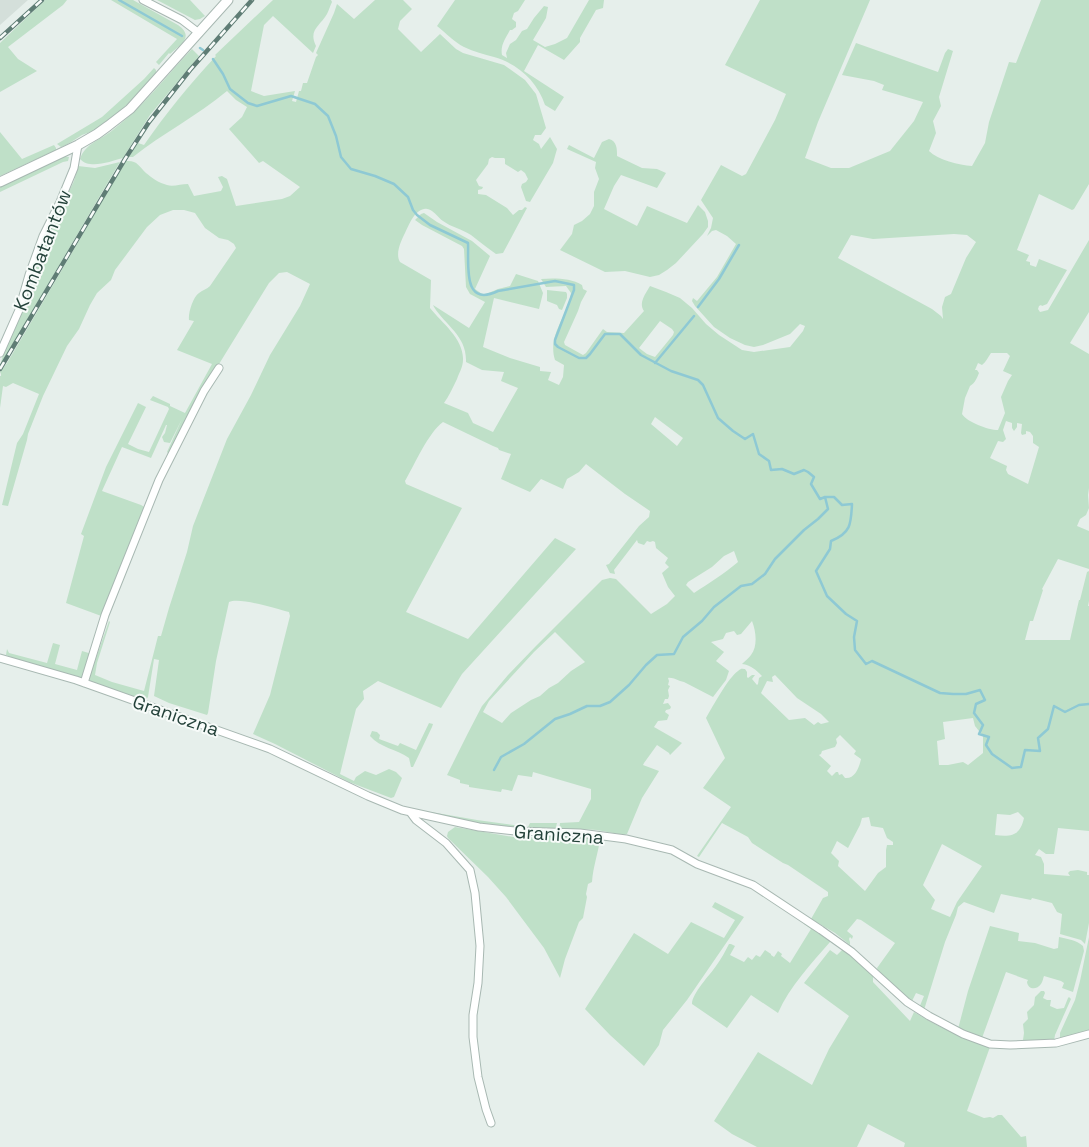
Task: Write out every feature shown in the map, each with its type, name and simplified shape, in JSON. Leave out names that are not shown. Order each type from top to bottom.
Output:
[{"type":"street","points":[[144,0],[182,20],[199,33]]},
{"type":"street","points":[[0,182],[78,145],[97,134],[130,109],[228,0]]},
{"type":"street","name":"Kombatantów","points":[[0,353],[19,310],[43,236],[74,168],[78,145]]},
{"type":"street","points":[[84,683],[105,615],[159,480],[204,391],[219,368]]},
{"type":"street","name":"Graniczna","points":[[0,658],[84,683],[270,748],[368,796],[402,810],[479,827],[515,831],[580,833],[626,839],[672,850],[697,864],[753,885],[852,952],[907,1002],[963,1034],[990,1044],[1059,1043],[1089,1034]]},
{"type":"street","points":[[410,812],[416,820],[446,843],[470,870],[475,893],[480,946],[473,1037],[478,1077],[486,1109],[492,1123]]},
{"type":"shaded area","points":[[0,0],[28,0],[0,25]]},
{"type":"green space","points":[[45,0],[67,0],[8,47],[18,59],[37,71],[0,92],[0,43]]},
{"type":"green space","points":[[111,0],[133,0],[178,25],[185,33],[184,41],[169,53],[159,65],[156,62],[177,39]]},
{"type":"green space","points":[[157,0],[190,0],[205,16],[195,20]]},
{"type":"green space","points":[[273,0],[331,0],[332,2],[327,14],[314,32],[313,36],[316,46],[313,53],[273,16],[264,25],[251,91],[264,96],[295,91],[292,101],[296,102],[303,83],[307,83],[318,55],[316,53],[337,4],[354,19],[375,0],[403,0],[412,9],[400,21],[398,29],[421,52],[440,34],[463,53],[504,65],[525,80],[536,94],[546,128],[541,135],[535,135],[533,140],[539,144],[541,149],[550,137],[557,149],[553,163],[530,202],[526,201],[521,187],[528,179],[525,173],[521,170],[518,172],[505,164],[504,158],[492,157],[489,159],[488,164],[476,180],[479,186],[483,187],[478,190],[478,194],[486,195],[507,208],[513,215],[525,207],[527,208],[503,253],[496,254],[471,235],[446,223],[427,209],[417,212],[412,219],[398,251],[400,262],[431,280],[430,308],[460,345],[463,360],[462,368],[444,403],[468,413],[473,423],[493,432],[518,388],[501,381],[504,372],[482,370],[466,362],[463,345],[459,338],[434,307],[433,305],[469,328],[485,302],[470,294],[466,287],[464,249],[462,246],[415,220],[421,214],[424,213],[472,241],[490,256],[475,289],[482,294],[510,286],[516,274],[538,281],[543,293],[539,309],[494,298],[483,347],[540,367],[540,371],[551,372],[548,380],[559,385],[563,377],[564,365],[555,360],[554,342],[571,293],[566,286],[546,287],[541,279],[573,281],[582,285],[583,289],[587,291],[564,342],[565,345],[583,355],[603,329],[607,332],[624,333],[644,311],[642,301],[650,286],[680,298],[719,335],[742,350],[754,352],[790,347],[805,326],[800,324],[790,334],[754,347],[730,338],[714,327],[692,301],[693,298],[697,301],[717,277],[736,244],[716,230],[707,236],[713,218],[701,200],[721,165],[742,176],[746,174],[775,120],[786,94],[725,65],[760,0],[870,0],[818,122],[805,158],[831,168],[849,168],[890,151],[914,121],[923,102],[882,90],[884,85],[874,81],[842,75],[856,43],[938,72],[945,53],[948,49],[953,51],[939,97],[941,106],[933,121],[936,133],[929,151],[949,162],[972,166],[985,143],[989,122],[1009,62],[1016,63],[1041,0],[1089,0],[1089,184],[1072,210],[1039,194],[1017,250],[1029,255],[1026,261],[1030,262],[1030,265],[1036,267],[1039,259],[1067,270],[1047,304],[1039,306],[1040,312],[1048,310],[1089,240],[1089,312],[1070,343],[1089,354],[1089,508],[1077,526],[1089,531],[1089,569],[1058,559],[1042,589],[1033,621],[1030,621],[1025,640],[1070,640],[1079,600],[1087,572],[1089,571],[1089,831],[1058,828],[1054,854],[1046,854],[1039,849],[1035,855],[1041,857],[1044,864],[1044,874],[1070,876],[1068,873],[1070,871],[1078,870],[1087,872],[1087,875],[1089,875],[1089,923],[1085,944],[1081,940],[1060,934],[1062,914],[1057,912],[1052,903],[1001,894],[994,913],[964,902],[958,907],[945,942],[924,1010],[919,1008],[924,996],[916,993],[911,1003],[878,971],[877,968],[895,943],[857,919],[847,931],[853,936],[852,939],[850,937],[849,939],[850,945],[835,933],[811,919],[823,898],[828,896],[828,892],[752,843],[748,837],[722,823],[699,857],[697,856],[731,807],[703,788],[725,758],[706,718],[725,686],[738,671],[745,669],[748,678],[755,675],[752,679],[757,685],[759,678],[762,676],[751,667],[742,664],[755,647],[755,629],[752,621],[741,634],[737,635],[734,631],[726,633],[723,639],[711,642],[724,652],[716,661],[729,671],[726,680],[713,697],[684,682],[668,678],[668,685],[670,686],[668,690],[669,696],[663,704],[668,703],[671,707],[665,712],[669,715],[667,720],[658,721],[654,727],[682,743],[670,755],[657,745],[644,763],[643,765],[659,771],[642,798],[627,834],[581,829],[559,830],[560,823],[579,822],[591,799],[591,789],[533,772],[532,777],[518,775],[512,791],[502,789],[501,792],[469,787],[469,785],[460,783],[460,780],[447,775],[482,706],[508,675],[602,580],[616,579],[651,614],[667,604],[675,596],[668,587],[662,573],[669,567],[665,563],[668,558],[656,548],[653,541],[647,541],[644,545],[638,543],[637,540],[614,570],[615,574],[610,573],[606,565],[609,564],[639,526],[649,517],[650,511],[586,464],[579,472],[567,479],[563,489],[541,479],[530,492],[501,479],[511,454],[443,422],[432,433],[405,481],[406,484],[462,508],[406,612],[468,639],[555,538],[576,549],[462,674],[441,708],[378,681],[363,691],[364,699],[356,709],[340,774],[354,781],[356,777],[365,771],[376,775],[389,769],[396,772],[402,778],[394,797],[391,798],[349,782],[253,734],[270,695],[290,616],[289,612],[249,602],[229,602],[207,715],[169,703],[154,696],[159,660],[154,659],[148,697],[145,701],[90,682],[89,678],[109,621],[95,675],[144,691],[158,636],[161,636],[187,552],[193,526],[227,439],[270,355],[300,306],[310,284],[287,272],[279,273],[269,283],[203,390],[164,463],[182,419],[170,443],[164,442],[162,437],[165,433],[166,425],[151,458],[122,447],[102,491],[146,508],[104,617],[66,603],[84,536],[81,534],[106,467],[138,403],[146,407],[128,444],[149,452],[169,409],[150,400],[153,396],[185,413],[212,364],[177,350],[194,321],[189,320],[191,305],[199,293],[210,286],[236,248],[234,244],[219,238],[205,228],[195,213],[184,210],[173,210],[160,215],[147,227],[115,270],[111,280],[97,293],[79,329],[67,346],[43,396],[28,434],[8,506],[2,505],[17,443],[23,434],[39,394],[13,383],[6,387],[3,386],[0,408],[0,372],[126,161],[135,163],[158,182],[172,186],[188,184],[194,196],[221,191],[223,187],[218,177],[222,176],[227,179],[236,206],[282,199],[290,196],[300,187],[263,161],[259,163],[229,129],[242,117],[247,107],[227,91],[133,157],[128,157],[138,143],[144,145],[215,55]],"holes":[[[954,234],[967,235],[976,242],[966,258],[951,294],[945,297],[942,307],[943,319],[932,309],[838,258],[851,235],[873,239]],[[660,321],[672,329],[673,335],[655,357],[639,348]],[[991,353],[1007,353],[1010,356],[1003,371],[1012,375],[1001,397],[1005,413],[998,430],[978,425],[968,420],[962,414],[965,398],[970,386],[975,382],[979,373],[975,370],[978,363],[982,365]],[[655,417],[683,438],[677,446],[651,424]],[[1006,421],[1012,423],[1014,431],[1017,423],[1022,424],[1022,435],[1026,434],[1026,431],[1030,432],[1033,436],[1033,443],[1039,447],[1028,484],[1008,474],[1007,466],[990,458],[998,441],[1003,442],[1006,439],[1003,430]],[[734,551],[738,562],[694,593],[686,585],[712,567],[724,556]],[[555,632],[585,662],[540,696],[511,713],[502,723],[483,712],[489,701]],[[775,675],[797,698],[821,714],[829,722],[821,724],[818,722],[814,725],[805,718],[789,720],[761,693],[767,681],[773,682],[772,677]],[[973,718],[975,726],[983,736],[983,753],[968,765],[963,762],[939,765],[937,741],[945,739],[943,722]],[[840,735],[856,751],[854,754],[861,759],[858,769],[851,777],[845,778],[842,774],[839,775],[838,772],[832,776],[827,771],[831,766],[819,755],[822,751],[835,747],[836,739]],[[1018,812],[1024,818],[1015,834],[1007,836],[995,835],[997,814],[1010,815]],[[869,817],[871,826],[883,828],[887,838],[893,842],[893,845],[887,845],[886,867],[878,873],[865,891],[838,866],[839,861],[831,853],[837,841],[848,848],[862,818]],[[942,844],[982,866],[957,902],[950,917],[931,909],[935,900],[923,885]]]},
{"type":"green space","points":[[455,0],[525,0],[518,11],[514,13],[512,19],[516,22],[516,27],[510,30],[503,45],[502,55],[507,58],[506,53],[510,44],[516,40],[522,31],[527,29],[544,6],[548,7],[546,18],[533,40],[545,47],[567,38],[589,0],[604,0],[603,8],[596,10],[580,38],[580,42],[564,60],[538,45],[524,71],[564,97],[555,111],[545,105],[532,81],[519,69],[503,60],[464,47],[437,26]]},
{"type":"green space","points":[[192,49],[199,56],[150,115],[123,158],[107,163],[95,164],[89,164],[80,159],[90,145],[110,133],[135,111]]},
{"type":"green space","points":[[154,68],[156,73],[128,104],[112,118],[64,146],[61,147],[57,144],[102,117]]},
{"type":"green space","points":[[0,132],[22,159],[54,145],[56,150],[0,176]]},
{"type":"green space","points":[[609,139],[615,143],[617,156],[642,168],[657,169],[666,173],[657,188],[621,175],[604,209],[637,226],[647,206],[687,223],[698,205],[705,212],[708,227],[703,234],[676,263],[659,275],[650,277],[625,271],[605,272],[560,250],[572,234],[574,225],[590,214],[594,206],[594,192],[599,179],[595,168],[596,162],[567,149],[569,145],[594,158],[602,142]]},
{"type":"green space","points":[[63,156],[69,157],[68,161],[0,192],[0,186]]},
{"type":"green space","points":[[120,162],[0,366],[50,231],[74,181],[78,166],[95,168]]},
{"type":"green space","points":[[547,290],[566,292],[567,298],[562,310],[557,305],[547,301]]},
{"type":"green space","points":[[53,643],[60,645],[55,664],[77,670],[82,651],[92,654],[85,678],[81,679],[6,655],[7,649],[9,653],[47,663]]},
{"type":"green space","points":[[429,723],[433,724],[432,727],[413,767],[411,767],[409,758],[384,746],[370,736],[372,731],[377,732],[380,735],[379,739],[398,746],[400,743],[416,750]]},
{"type":"green space","points":[[431,812],[528,827],[530,823],[557,823],[555,831],[492,827]]},
{"type":"green space","points":[[455,827],[519,838],[577,835],[600,839],[592,882],[588,884],[583,918],[579,922],[560,978],[544,948],[506,897],[448,838],[448,832]]},
{"type":"green space","points":[[715,902],[744,917],[687,1000],[663,1030],[659,1045],[644,1066],[585,1009],[634,933],[668,954],[691,922],[724,938],[735,920],[712,907]]},
{"type":"green space","points":[[806,922],[831,940],[795,984],[778,1013],[751,995],[727,1028],[692,1004],[698,990],[729,944],[735,946],[730,955],[744,962],[748,957],[752,960],[756,955],[760,957],[765,950],[774,957],[778,951],[790,963],[811,929],[804,924]]},
{"type":"green space","points":[[990,926],[1019,933],[1018,941],[1035,943],[1054,949],[1058,948],[1059,937],[1069,939],[1083,946],[1084,951],[1073,992],[1062,988],[1064,983],[1061,981],[1044,976],[1039,986],[1031,988],[1028,985],[1028,980],[1006,972],[982,1038],[958,1029],[968,991]]},
{"type":"green space","points":[[1089,937],[1089,1032],[1062,1040],[1060,1033],[1075,1000]]},
{"type":"green space","points":[[844,948],[873,974],[873,982],[910,1021],[914,1012],[951,1032],[990,1047],[967,1111],[984,1118],[1002,1115],[1021,1137],[1026,1136],[1027,1147],[904,1147],[905,1143],[868,1124],[857,1147],[757,1147],[732,1134],[714,1121],[758,1052],[812,1085],[829,1049],[849,1016],[804,983],[830,950],[837,955]]},
{"type":"green space","points":[[1041,991],[1045,993],[1043,998],[1051,1000],[1050,1006],[1057,1009],[1064,1008],[1068,998],[1071,999],[1054,1041],[1019,1042],[1023,1040],[1023,1024],[1028,1019],[1027,1012],[1034,1005],[1035,997]]},
{"type":"waterway","points":[[119,0],[182,36]]},
{"type":"waterway","points":[[213,59],[230,89],[248,103],[257,106],[291,96],[315,104],[328,116],[336,136],[341,157],[351,169],[394,184],[408,197],[417,215],[430,225],[468,243],[468,272],[473,289],[478,294],[486,295],[498,291],[555,281],[574,285],[574,290],[555,340],[555,344],[558,347],[579,358],[586,358],[605,334],[620,334],[641,355],[671,371],[698,380],[703,385],[718,418],[745,439],[753,434],[759,454],[769,461],[771,470],[782,469],[794,474],[804,470],[814,477],[811,484],[820,499],[834,497],[842,505],[852,504],[849,527],[843,535],[831,541],[830,549],[816,571],[827,596],[846,614],[857,621],[854,637],[855,650],[866,664],[872,661],[940,693],[966,694],[980,690],[985,700],[976,704],[974,713],[983,725],[979,734],[989,737],[986,745],[992,754],[1012,768],[1021,767],[1025,750],[1040,751],[1038,738],[1048,729],[1054,706],[1065,712],[1079,705],[1089,704]]},
{"type":"waterway","points":[[698,307],[719,279],[739,245]]},
{"type":"waterway","points":[[655,363],[694,316]]},
{"type":"waterway","points":[[494,770],[501,757],[524,744],[555,719],[587,706],[600,706],[610,702],[657,655],[674,654],[683,637],[702,621],[714,607],[741,586],[752,584],[765,574],[775,559],[828,509],[825,497]]},
{"type":"railway","points":[[0,38],[42,0]]},
{"type":"railway","points":[[0,369],[149,122],[190,70],[252,0]]}]
